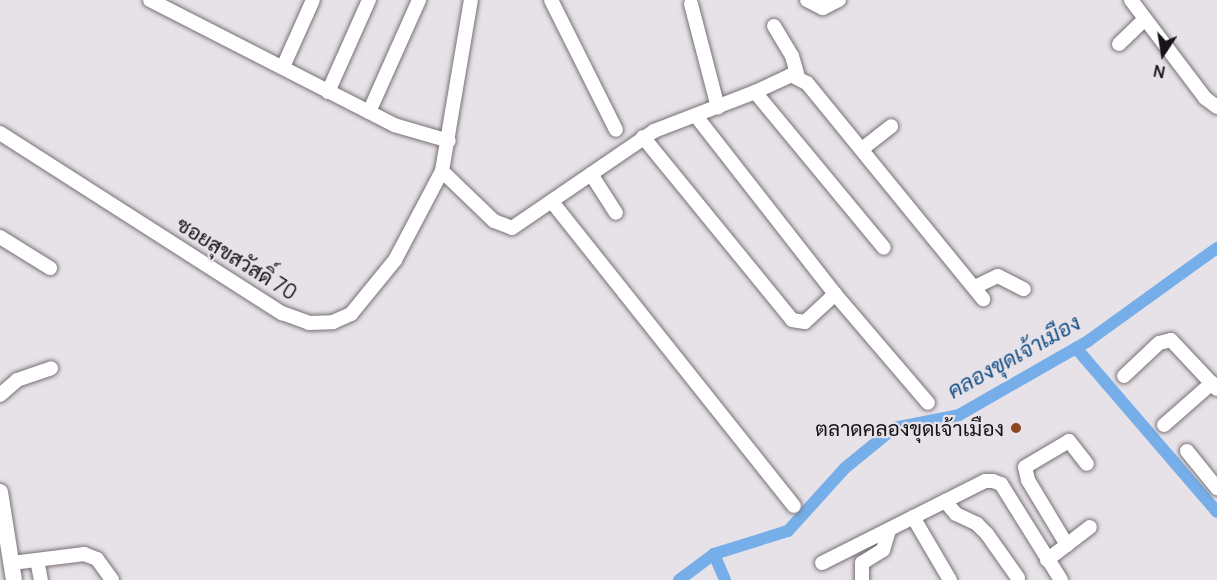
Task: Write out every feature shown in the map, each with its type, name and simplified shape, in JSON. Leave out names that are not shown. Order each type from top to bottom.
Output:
[{"type":"main road","points":[[0,492],[14,580]]},
{"type":"street","points":[[150,0],[394,125],[449,141]]},
{"type":"street","points":[[283,67],[313,0]]},
{"type":"street","points":[[328,92],[369,0]]},
{"type":"street","points":[[369,112],[419,0]]},
{"type":"street","name":"ซอยสุขสวัสดิ์ 70","points":[[0,133],[282,313],[309,323],[333,322],[351,314],[395,260],[442,171],[449,141],[471,0]]},
{"type":"street","points":[[551,0],[615,130]]},
{"type":"street","points":[[807,0],[824,8],[839,0]]},
{"type":"street","points":[[1131,0],[1205,98],[1217,107]]},
{"type":"street","points":[[691,4],[718,108]]},
{"type":"street","points":[[1119,44],[1146,19]]},
{"type":"street","points":[[774,26],[792,56],[798,77],[862,149],[983,299]]},
{"type":"street","points":[[442,171],[502,225],[512,228],[553,203],[643,137],[718,108],[785,77],[798,77]]},
{"type":"street","points":[[755,92],[884,248]]},
{"type":"street","points":[[696,116],[835,294],[927,404]]},
{"type":"street","points":[[862,149],[891,126]]},
{"type":"street","points":[[643,137],[792,320],[805,322],[835,294]]},
{"type":"street","points":[[591,174],[616,213]]},
{"type":"street","points":[[553,203],[794,506]]},
{"type":"street","points":[[0,237],[50,268]]},
{"type":"street","points":[[975,287],[992,276],[1008,278],[1024,289]]},
{"type":"street","points":[[1124,376],[1159,344],[1171,340],[1214,386],[1164,425]]},
{"type":"street","points":[[0,395],[17,380],[51,368]]},
{"type":"street","points":[[1067,545],[1028,480],[1025,467],[1069,441],[1087,464]]},
{"type":"street","points":[[1187,451],[1217,488]]},
{"type":"street","points":[[822,563],[985,481],[1001,484],[1061,580]]},
{"type":"street","points":[[945,501],[956,514],[977,524],[987,534],[1018,578]]},
{"type":"street","points":[[913,517],[950,580]]},
{"type":"street","points":[[1047,560],[1090,527]]},
{"type":"street","points":[[862,580],[862,563],[886,546],[889,530]]},
{"type":"street","points":[[12,563],[92,556],[112,580]]},
{"type":"street","points":[[37,560],[41,580]]},
{"type":"waterway","name":"คลองขุดเจ้าเมือง","points":[[679,580],[714,554],[788,531],[845,468],[894,428],[959,415],[1088,341],[1217,248]]},
{"type":"waterway","points":[[1076,348],[1217,512]]},
{"type":"waterway","points":[[714,554],[725,580]]},
{"type":"place","name":"ตลาดคลองขุดเจ้าเมือง","points":[[1016,428]]}]
